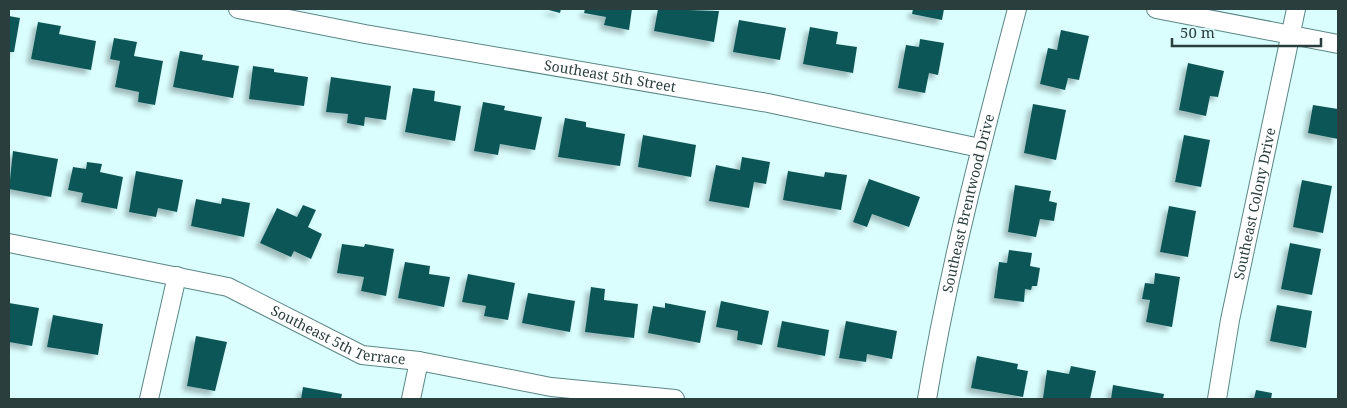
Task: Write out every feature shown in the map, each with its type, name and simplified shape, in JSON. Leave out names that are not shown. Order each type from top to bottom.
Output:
[{"type":"street","name":"Southeast 5th Street","points":[[238,9],[365,34],[768,103],[980,148]]},
{"type":"street","name":"Southeast Brentwood Drive","points":[[927,399],[935,353],[980,148],[1017,9]]},
{"type":"street","points":[[1156,9],[1338,44]]},
{"type":"street","name":"Southeast Colony Drive","points":[[1217,399],[1230,320],[1296,9]]},
{"type":"street","name":"Southeast 5th Terrace","points":[[9,243],[228,288],[362,355],[419,361],[551,387],[675,399]]},
{"type":"street","points":[[149,399],[177,276]]},
{"type":"street","points":[[411,399],[419,361]]},
{"type":"building","points":[[545,9],[561,9],[560,13]]},
{"type":"building","points":[[585,9],[632,9],[629,30],[604,25],[606,17],[584,13]]},
{"type":"building","points":[[658,9],[719,11],[714,42],[654,31]]},
{"type":"building","points":[[913,9],[944,9],[942,20],[912,14]]},
{"type":"building","points":[[9,16],[20,18],[14,52],[9,52]]},
{"type":"building","points":[[739,20],[786,28],[780,60],[733,52]]},
{"type":"building","points":[[38,22],[61,26],[59,34],[96,41],[91,70],[31,59]]},
{"type":"building","points":[[810,27],[838,32],[836,44],[857,47],[853,73],[803,64]]},
{"type":"building","points":[[1061,30],[1089,36],[1079,80],[1068,78],[1065,90],[1040,84],[1048,48],[1057,50]]},
{"type":"building","points":[[114,38],[137,42],[134,56],[163,61],[155,105],[138,102],[139,92],[115,87],[120,61],[110,59]]},
{"type":"building","points":[[920,39],[944,43],[938,75],[929,73],[925,93],[898,88],[906,45],[919,47]]},
{"type":"building","points":[[180,51],[203,55],[202,60],[239,66],[233,98],[173,87]]},
{"type":"building","points":[[1188,63],[1224,71],[1218,97],[1210,96],[1206,116],[1179,110]]},
{"type":"building","points":[[253,66],[274,69],[274,72],[308,77],[304,106],[249,99]]},
{"type":"building","points":[[331,77],[391,86],[386,120],[365,117],[364,126],[347,123],[348,114],[326,112]]},
{"type":"building","points":[[413,88],[435,91],[434,101],[461,106],[455,141],[405,132]]},
{"type":"building","points":[[483,102],[505,106],[504,110],[542,117],[535,150],[500,144],[498,155],[474,151]]},
{"type":"building","points":[[1033,104],[1066,110],[1056,160],[1024,153]]},
{"type":"building","points":[[1313,105],[1338,109],[1338,139],[1308,133]]},
{"type":"building","points":[[565,118],[586,122],[586,127],[625,134],[620,166],[558,157]]},
{"type":"building","points":[[643,135],[696,145],[691,177],[638,167]]},
{"type":"building","points":[[1184,135],[1210,140],[1201,187],[1175,182]]},
{"type":"building","points":[[13,151],[58,159],[51,197],[9,189]]},
{"type":"building","points":[[742,157],[770,162],[766,184],[754,182],[749,208],[709,201],[716,165],[740,170]]},
{"type":"building","points":[[87,162],[102,164],[100,172],[123,177],[117,209],[81,202],[83,193],[68,190],[73,167],[86,169]]},
{"type":"building","points":[[136,171],[183,180],[177,212],[158,208],[156,217],[129,212]]},
{"type":"building","points":[[788,171],[824,177],[825,172],[847,175],[841,210],[783,200]]},
{"type":"building","points":[[869,179],[920,197],[909,227],[872,214],[867,227],[853,222]]},
{"type":"building","points":[[1302,180],[1332,186],[1323,233],[1293,227]]},
{"type":"building","points":[[1015,185],[1051,191],[1049,201],[1057,203],[1054,221],[1040,219],[1036,237],[1008,232]]},
{"type":"building","points":[[222,198],[250,203],[244,237],[191,226],[196,199],[221,204]]},
{"type":"building","points":[[303,205],[316,210],[308,227],[322,234],[311,259],[294,251],[291,257],[260,243],[277,208],[297,217]]},
{"type":"building","points":[[1169,206],[1196,211],[1188,257],[1160,252]]},
{"type":"building","points":[[1290,243],[1321,249],[1312,295],[1281,289]]},
{"type":"building","points":[[342,244],[364,247],[365,244],[394,249],[386,296],[361,291],[364,277],[337,273]]},
{"type":"building","points":[[1009,250],[1032,253],[1030,266],[1040,268],[1037,286],[1032,286],[1031,290],[1025,289],[1024,302],[994,298],[999,262],[1007,263]]},
{"type":"building","points":[[405,262],[430,266],[429,274],[450,277],[444,307],[398,298]]},
{"type":"building","points":[[1155,273],[1180,277],[1172,327],[1146,322],[1150,300],[1142,299],[1145,283],[1154,284]]},
{"type":"building","points":[[468,274],[515,283],[508,320],[484,316],[486,306],[462,302]]},
{"type":"building","points":[[591,287],[605,289],[604,300],[638,304],[634,338],[585,332]]},
{"type":"building","points":[[528,293],[575,301],[570,332],[522,323]]},
{"type":"building","points":[[721,301],[769,311],[762,345],[737,340],[738,331],[716,327]]},
{"type":"building","points":[[9,303],[39,308],[32,346],[9,342]]},
{"type":"building","points":[[665,303],[706,311],[700,343],[648,333],[653,306],[665,308]]},
{"type":"building","points":[[1277,305],[1312,311],[1306,348],[1270,341]]},
{"type":"building","points":[[53,315],[103,324],[98,355],[47,347]]},
{"type":"building","points":[[782,321],[829,330],[825,356],[777,347]]},
{"type":"building","points":[[846,321],[897,331],[892,359],[867,354],[866,362],[839,358]]},
{"type":"building","points":[[196,336],[227,342],[215,391],[187,386]]},
{"type":"building","points":[[977,356],[1018,364],[1017,369],[1028,371],[1023,397],[971,388]]},
{"type":"building","points":[[1071,366],[1096,371],[1090,399],[1043,398],[1047,370],[1069,374]]},
{"type":"building","points":[[1113,385],[1164,394],[1163,399],[1111,399]]},
{"type":"building","points":[[303,387],[342,394],[341,399],[301,399]]},
{"type":"building","points":[[1256,390],[1272,393],[1271,399],[1254,399]]}]
